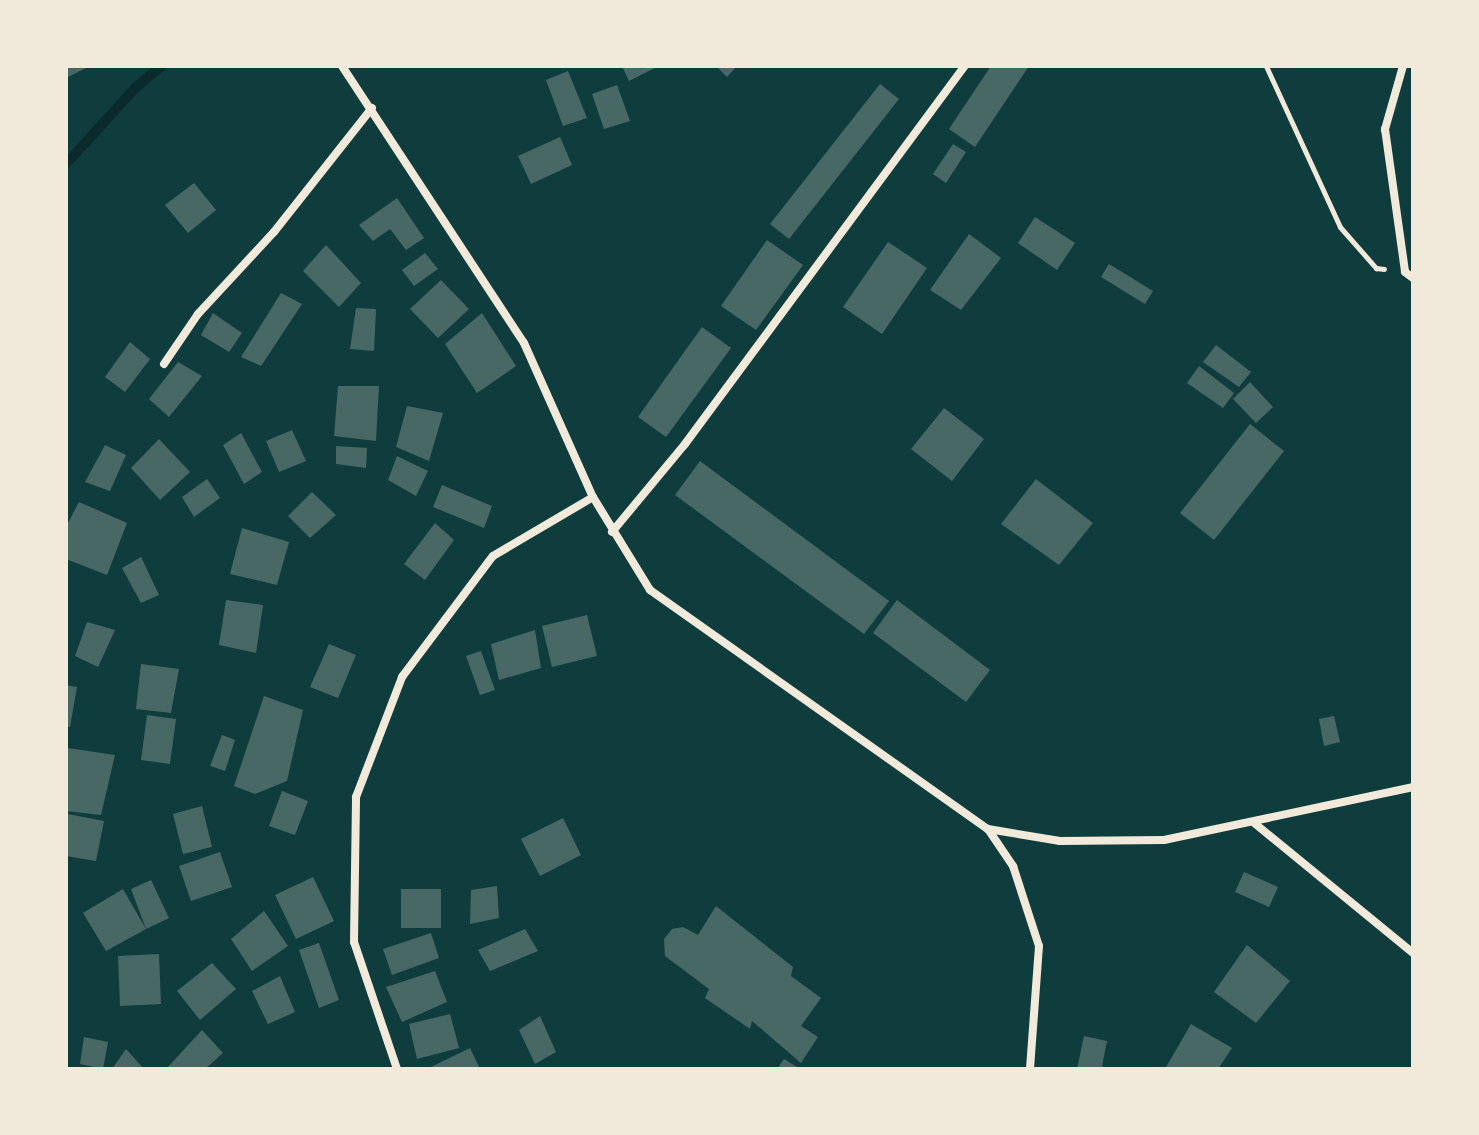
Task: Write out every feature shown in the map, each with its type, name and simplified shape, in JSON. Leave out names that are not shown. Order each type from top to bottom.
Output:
[{"type":"street","points":[[342,66],[524,343],[593,497],[650,590],[670,608],[988,829],[1013,866],[1039,946],[1030,1069]]},
{"type":"street","points":[[612,532],[695,432],[965,66]]},
{"type":"street","points":[[1403,66],[1385,129],[1409,275]]},
{"type":"street","points":[[164,364],[198,314],[274,232],[372,108]]},
{"type":"street","points":[[397,1069],[387,1053],[354,942],[356,797],[402,677],[493,556],[593,497]]},
{"type":"street","points":[[988,829],[1106,843],[1164,840],[1413,787]]},
{"type":"street","points":[[1253,822],[1413,953]]},
{"type":"path","points":[[1266,66],[1340,227],[1376,268],[1409,275]]},
{"type":"building","points":[[66,66],[90,66],[66,78]]},
{"type":"building","points":[[622,66],[659,66],[629,81]]},
{"type":"building","points":[[716,66],[737,66],[727,77]]},
{"type":"building","points":[[991,66],[1029,66],[975,147],[949,129]]},
{"type":"building","points":[[568,71],[587,118],[563,126],[546,80]]},
{"type":"building","points":[[880,84],[899,99],[789,239],[770,224]]},
{"type":"building","points":[[617,85],[630,121],[604,129],[592,94]]},
{"type":"building","points":[[560,137],[572,165],[531,184],[518,156]]},
{"type":"building","points":[[953,144],[966,152],[946,183],[933,174]]},
{"type":"building","points":[[194,183],[216,210],[188,233],[165,205]]},
{"type":"building","points":[[397,198],[424,238],[406,250],[390,229],[373,241],[359,225]]},
{"type":"building","points":[[1035,217],[1075,243],[1057,270],[1018,243]]},
{"type":"building","points":[[969,234],[1001,258],[961,310],[930,290]]},
{"type":"building","points":[[767,240],[803,265],[756,330],[721,306]]},
{"type":"building","points":[[888,242],[927,268],[882,334],[843,307]]},
{"type":"building","points":[[326,245],[361,283],[339,307],[303,271]]},
{"type":"building","points":[[425,253],[438,269],[414,286],[402,270]]},
{"type":"building","points":[[1109,264],[1153,291],[1145,304],[1101,277]]},
{"type":"building","points":[[441,280],[469,309],[438,338],[410,309]]},
{"type":"building","points":[[281,293],[302,304],[261,366],[241,357]]},
{"type":"building","points":[[356,308],[376,309],[374,351],[350,349]]},
{"type":"building","points":[[213,313],[242,333],[229,352],[201,335]]},
{"type":"building","points":[[482,313],[516,366],[477,393],[445,344]]},
{"type":"building","points":[[702,327],[731,348],[666,437],[638,417]]},
{"type":"building","points":[[130,342],[150,359],[125,392],[105,377]]},
{"type":"building","points":[[1216,345],[1251,372],[1239,387],[1203,362]]},
{"type":"building","points":[[178,362],[202,376],[169,417],[149,399]]},
{"type":"building","points":[[1199,366],[1234,393],[1223,408],[1187,383]]},
{"type":"building","points":[[1250,382],[1273,407],[1256,423],[1233,399]]},
{"type":"building","points":[[338,386],[379,386],[376,441],[334,436]]},
{"type":"building","points":[[407,406],[443,413],[429,461],[396,447]]},
{"type":"building","points":[[944,408],[984,439],[952,481],[911,449]]},
{"type":"building","points":[[1250,424],[1284,451],[1214,540],[1180,513]]},
{"type":"building","points":[[292,430],[306,461],[279,472],[266,441]]},
{"type":"building","points":[[241,433],[262,472],[244,484],[223,445]]},
{"type":"building","points":[[159,439],[190,472],[160,500],[131,468]]},
{"type":"building","points":[[105,445],[126,455],[110,491],[85,482]]},
{"type":"building","points":[[336,446],[367,448],[366,468],[336,464]]},
{"type":"building","points":[[397,456],[428,471],[416,496],[388,480]]},
{"type":"building","points":[[700,461],[889,601],[864,634],[675,495]]},
{"type":"building","points":[[207,479],[220,498],[194,517],[182,497]]},
{"type":"building","points":[[1036,479],[1093,523],[1059,565],[1001,524]]},
{"type":"building","points":[[442,485],[492,506],[484,528],[433,507]]},
{"type":"building","points":[[312,492],[336,515],[310,538],[288,516]]},
{"type":"building","points":[[79,502],[127,523],[107,575],[66,559],[66,527]]},
{"type":"building","points":[[435,523],[454,540],[425,580],[404,564]]},
{"type":"building","points":[[242,528],[289,542],[277,585],[230,574]]},
{"type":"building","points":[[141,557],[159,595],[141,603],[122,568]]},
{"type":"building","points":[[226,600],[263,605],[256,653],[219,645]]},
{"type":"building","points":[[897,600],[990,670],[966,702],[873,633]]},
{"type":"building","points":[[587,615],[597,656],[552,667],[542,626]]},
{"type":"building","points":[[87,622],[115,630],[98,667],[75,656]]},
{"type":"building","points":[[535,630],[541,668],[499,680],[491,644]]},
{"type":"building","points":[[329,644],[356,655],[338,698],[310,687]]},
{"type":"building","points":[[481,651],[495,690],[480,695],[466,656]]},
{"type":"building","points":[[141,664],[179,669],[171,713],[136,709]]},
{"type":"building","points":[[66,685],[77,687],[70,727],[66,726]]},
{"type":"building","points":[[264,696],[303,710],[287,781],[255,794],[234,786]]},
{"type":"building","points":[[147,715],[176,719],[170,764],[141,760]]},
{"type":"building","points":[[1334,716],[1340,742],[1324,746],[1319,719]]},
{"type":"building","points":[[222,735],[235,740],[225,771],[210,766]]},
{"type":"building","points":[[68,748],[115,755],[101,815],[66,811]]},
{"type":"building","points":[[282,791],[308,801],[295,835],[269,826]]},
{"type":"building","points":[[202,806],[212,847],[183,854],[173,814]]},
{"type":"building","points":[[68,814],[104,821],[96,861],[66,856]]},
{"type":"building","points":[[563,818],[581,855],[540,876],[521,839]]},
{"type":"building","points":[[220,852],[232,887],[191,901],[179,866]]},
{"type":"building","points":[[1244,872],[1278,887],[1269,907],[1235,892]]},
{"type":"building","points":[[313,877],[334,921],[296,939],[275,895]]},
{"type":"building","points":[[151,880],[169,918],[146,929],[131,889]]},
{"type":"building","points":[[497,886],[499,918],[470,924],[471,890]]},
{"type":"building","points":[[123,889],[146,929],[106,951],[83,913]]},
{"type":"building","points":[[401,889],[441,889],[441,928],[401,928]]},
{"type":"building","points":[[716,906],[793,967],[791,976],[821,998],[801,1026],[818,1037],[801,1063],[752,1021],[750,1029],[705,998],[709,989],[665,956],[664,939],[672,929],[683,927],[698,935]]},
{"type":"building","points":[[264,911],[288,946],[252,971],[231,939]]},
{"type":"building","points":[[525,929],[538,951],[490,971],[478,950]]},
{"type":"building","points":[[431,933],[439,958],[392,975],[383,949]]},
{"type":"building","points":[[319,943],[339,1000],[319,1008],[299,950]]},
{"type":"building","points":[[1247,945],[1290,981],[1256,1023],[1214,992]]},
{"type":"building","points":[[159,954],[161,1004],[120,1006],[118,956]]},
{"type":"building","points":[[212,963],[236,989],[200,1020],[177,991]]},
{"type":"building","points":[[435,971],[447,1002],[402,1022],[386,987]]},
{"type":"building","points":[[280,976],[295,1012],[268,1024],[252,991]]},
{"type":"building","points":[[450,1014],[459,1048],[417,1059],[409,1024]]},
{"type":"building","points":[[540,1016],[556,1052],[535,1064],[519,1030]]},
{"type":"building","points":[[1191,1024],[1232,1048],[1218,1069],[1165,1069]]},
{"type":"building","points":[[202,1030],[223,1053],[205,1069],[166,1069]]},
{"type":"building","points":[[1084,1036],[1107,1041],[1102,1066],[1107,1069],[1077,1069]]},
{"type":"building","points":[[84,1037],[108,1042],[103,1069],[80,1064]]},
{"type":"building","points":[[470,1048],[480,1069],[432,1069],[431,1067]]},
{"type":"building","points":[[126,1049],[144,1069],[112,1069]]},
{"type":"building","points":[[784,1059],[800,1069],[777,1069]]},
{"type":"waterway","points":[[66,164],[136,87],[162,66]]}]
